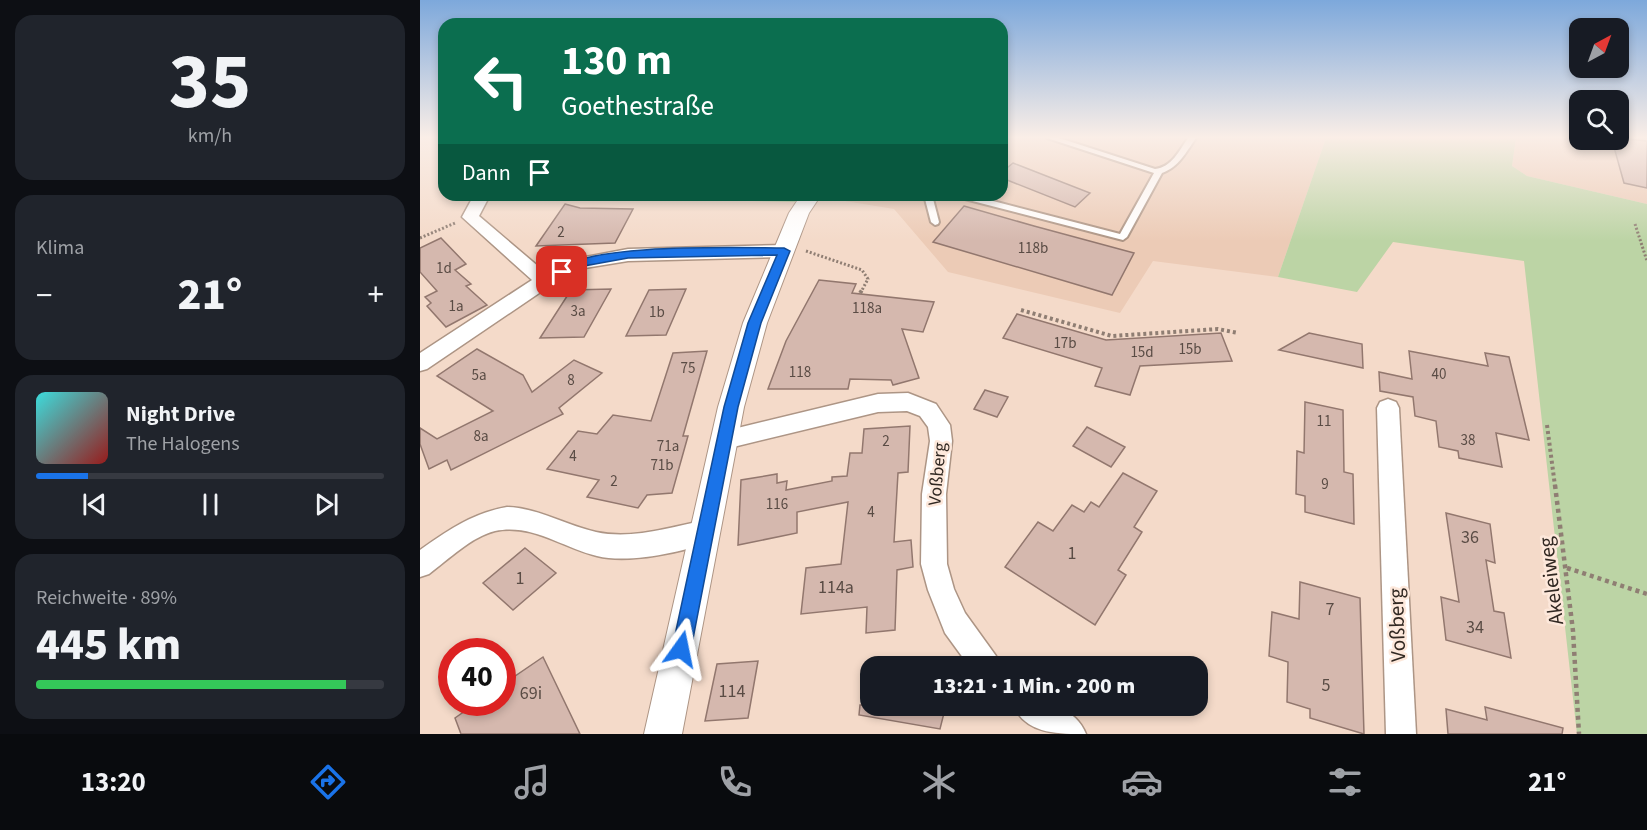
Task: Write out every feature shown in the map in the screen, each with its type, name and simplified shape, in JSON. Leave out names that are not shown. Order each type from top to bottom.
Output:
[{"type":"street","points":[[479,201],[470,217],[544,281]]},
{"type":"street","points":[[663,734],[731,407],[755,323],[799,213],[807,201]]},
{"type":"street","points":[[420,363],[544,281],[581,263],[628,255],[784,251]]},
{"type":"street","name":"Voßberg","points":[[725,440],[878,403],[908,402],[928,410],[939,425],[941,441],[934,494],[934,564],[941,590],[956,623],[979,656]]},
{"type":"street","name":"Voßberg","points":[[1388,408],[1401,734]]},
{"type":"street","points":[[420,566],[478,524],[516,516],[538,522],[588,543],[609,546],[632,545],[706,532]]},
{"type":"street","points":[[1041,716],[1071,734]]},
{"type":"lane","points":[[983,201],[1123,237],[1158,172]]},
{"type":"lane","points":[[930,201],[935,222]]},
{"type":"path","points":[[420,238],[470,217]]},
{"type":"path","points":[[1635,224],[1647,261]]},
{"type":"path","points":[[784,251],[810,252],[862,270],[868,279],[860,293]]},
{"type":"path","points":[[1021,310],[1112,336],[1218,329],[1238,333]]},
{"type":"path","name":"Akeleiweg","points":[[1547,425],[1567,568],[1579,734]]},
{"type":"path","points":[[1567,568],[1647,594]]},
{"type":"shaded area","points":[[1008,172],[1314,172],[1278,277],[1153,261],[1120,313],[948,272],[894,209],[845,201],[1008,201]]},
{"type":"shaded area","points":[[1521,172],[1647,172],[1647,204],[1527,176]]},
{"type":"green space","points":[[1314,172],[1521,172],[1527,176],[1647,204],[1647,734],[1577,734],[1524,261],[1393,242],[1357,292],[1278,277]]},
{"type":"green space","points":[[748,201],[796,201],[795,202]]},
{"type":"building","points":[[1008,172],[1037,172],[1090,193],[1075,207],[1008,180]]},
{"type":"building","points":[[1621,172],[1647,172],[1647,188],[1624,183]]},
{"type":"building","points":[[565,204],[580,208],[633,209],[615,243],[536,246]]},
{"type":"building","points":[[964,206],[1134,253],[1112,295],[933,242]]},
{"type":"building","points":[[441,238],[466,264],[455,270],[471,284],[466,286],[487,305],[446,327],[427,306],[431,303],[425,297],[437,291],[420,272],[420,248]]},
{"type":"building","points":[[819,280],[856,284],[852,293],[934,302],[923,332],[902,329],[919,378],[893,385],[891,380],[850,379],[848,389],[768,389],[786,341]]},
{"type":"building","points":[[611,289],[584,337],[540,338],[571,290]]},
{"type":"building","points":[[686,289],[666,335],[626,336],[649,290]]},
{"type":"building","points":[[1017,314],[1106,340],[1221,333],[1232,361],[1140,366],[1130,395],[1095,386],[1102,368],[1003,338]]},
{"type":"building","points":[[1309,333],[1362,344],[1363,368],[1279,350]]},
{"type":"building","points":[[477,349],[523,375],[532,392],[574,360],[602,373],[559,408],[563,414],[451,470],[447,460],[429,469],[420,444],[420,428],[437,439],[493,411],[437,376]]},
{"type":"building","points":[[707,351],[683,436],[688,436],[672,493],[647,495],[638,508],[587,497],[599,480],[547,469],[578,431],[597,434],[613,415],[651,421],[673,353]]},
{"type":"building","points":[[1409,351],[1488,366],[1485,353],[1509,357],[1529,440],[1496,433],[1502,467],[1459,458],[1458,451],[1439,447],[1436,421],[1415,416],[1413,397],[1380,391],[1379,372],[1412,379]]},
{"type":"building","points":[[985,390],[1008,397],[997,417],[974,409]]},
{"type":"building","points":[[1305,402],[1343,410],[1344,472],[1353,474],[1354,524],[1305,512],[1305,496],[1296,494],[1297,451],[1304,453]]},
{"type":"building","points":[[910,426],[908,472],[898,473],[894,542],[911,540],[913,567],[897,570],[895,630],[866,633],[867,607],[801,614],[806,568],[841,564],[848,502],[797,512],[797,533],[738,545],[741,480],[777,474],[777,483],[787,481],[786,490],[832,481],[832,477],[847,476],[850,453],[862,453],[864,429]]},
{"type":"building","points":[[1087,427],[1125,447],[1111,467],[1073,446]]},
{"type":"building","points":[[1123,473],[1157,491],[1134,527],[1142,532],[1118,570],[1126,575],[1095,625],[1005,567],[1038,522],[1053,531],[1072,505],[1084,512],[1091,502],[1099,507]]},
{"type":"building","points":[[1446,513],[1490,524],[1495,563],[1486,560],[1494,611],[1504,613],[1511,658],[1446,640],[1441,597],[1459,602]]},
{"type":"building","points":[[525,548],[556,573],[513,610],[483,583]]},
{"type":"building","points":[[1300,582],[1360,598],[1364,734],[1310,718],[1310,709],[1287,702],[1288,662],[1269,656],[1272,612],[1299,619]]},
{"type":"building","points":[[543,657],[580,734],[461,734],[455,718],[458,716],[516,716],[516,675]]},
{"type":"building","points":[[758,661],[748,718],[705,721],[717,664]]},
{"type":"building","points":[[1485,707],[1563,728],[1562,734],[1448,734],[1446,709],[1487,720]]},
{"type":"building","points":[[865,716],[943,716],[940,729]]},
{"type":"route","points":[[562,272],[581,263],[628,255],[784,251],[755,323],[731,407],[681,649]]}]
